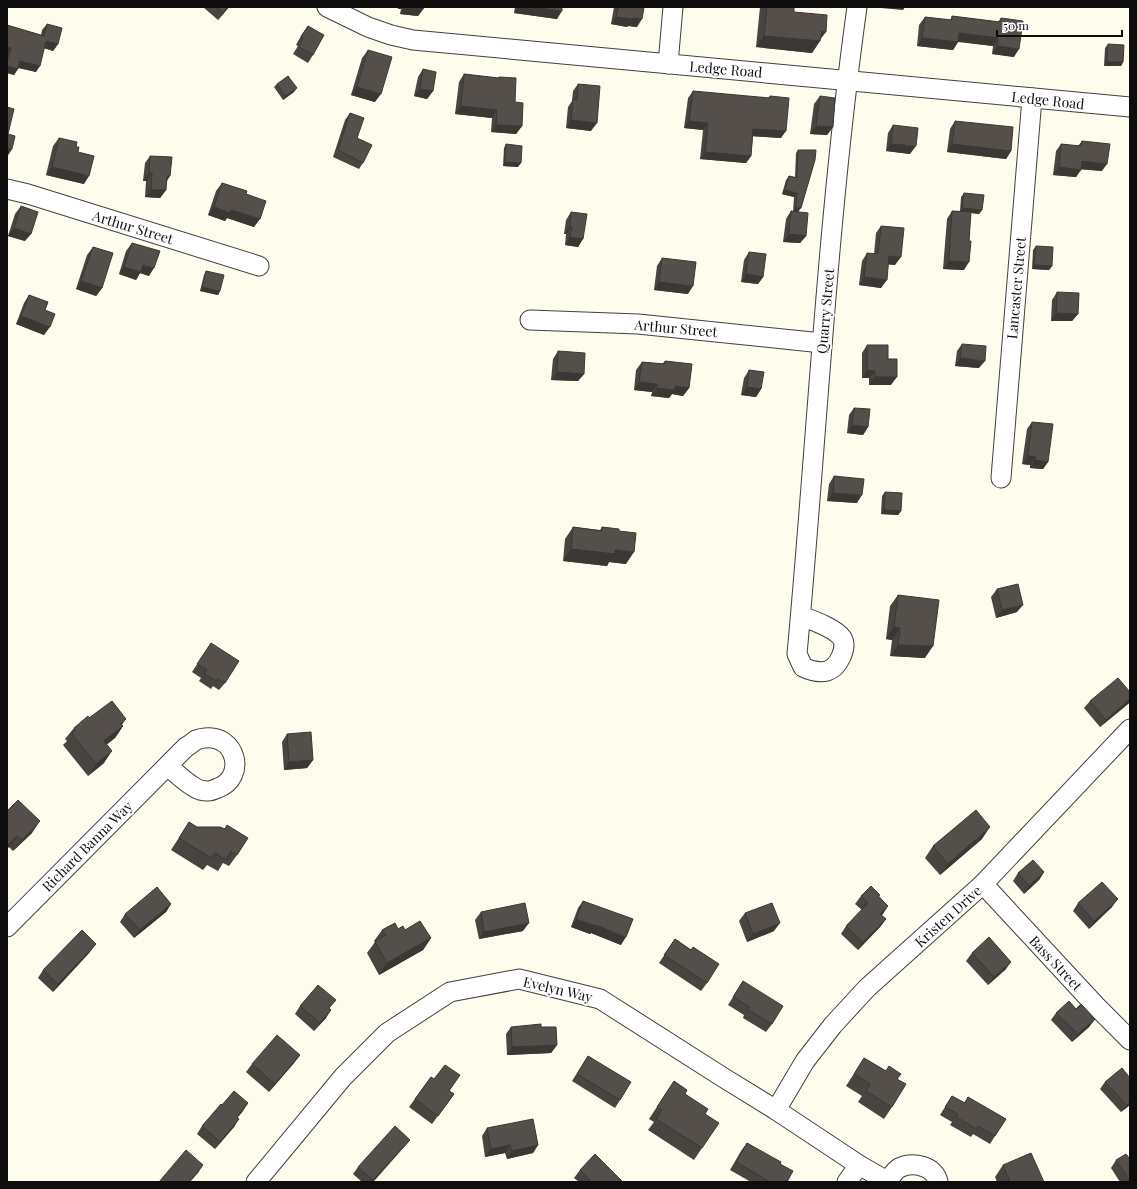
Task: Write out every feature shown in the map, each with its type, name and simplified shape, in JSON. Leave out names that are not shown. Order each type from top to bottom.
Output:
[{"type":"street","name":"Ledge Road","points":[[327,7],[368,27],[413,40],[1130,107]]},
{"type":"street","points":[[668,64],[673,7]]},
{"type":"street","name":"Quarry Street","points":[[801,616],[822,343],[847,80],[857,7]]},
{"type":"street","name":"Lancaster Street","points":[[1001,478],[1032,98]]},
{"type":"street","name":"Arthur Street","points":[[7,189],[28,194],[259,266]]},
{"type":"street","name":"Arthur Street","points":[[530,320],[638,324],[822,343]]},
{"type":"street","name":"Kristen Drive","points":[[776,1110],[805,1061],[833,1026],[867,988],[983,884],[1130,730]]},
{"type":"street","name":"Richard Banna Way","points":[[7,927],[168,766]]},
{"type":"street","name":"Bass Street","points":[[983,884],[1096,1006],[1130,1040]]},
{"type":"street","name":"Evelyn Way","points":[[256,1182],[343,1077],[387,1033],[450,992],[519,979],[600,999],[887,1182],[898,1168],[911,1164],[925,1166],[937,1178],[938,1182]]},
{"type":"street","points":[[847,1182],[859,1165]]},
{"type":"building","points":[[217,7],[228,7],[223,12]]},
{"type":"building","points":[[531,7],[562,7],[562,11]]},
{"type":"building","points":[[618,7],[644,7],[642,19],[616,17]]},
{"type":"building","points":[[767,7],[794,7],[794,12],[827,15],[826,32],[822,31],[820,41],[764,36]]},
{"type":"building","points":[[952,16],[1000,22],[1001,18],[1023,21],[1019,49],[997,46],[998,38],[959,33],[958,42],[922,38],[925,17],[952,20]]},
{"type":"building","points":[[47,24],[62,28],[58,44],[46,41],[40,66],[20,61],[18,69],[7,66],[11,48],[7,47],[7,25],[44,36]]},
{"type":"building","points":[[308,26],[324,35],[313,55],[299,47],[303,38],[301,37]]},
{"type":"building","points":[[1108,44],[1124,45],[1123,62],[1107,62]]},
{"type":"building","points":[[368,50],[392,57],[381,94],[357,87]]},
{"type":"building","points":[[423,69],[436,72],[433,91],[420,89]]},
{"type":"building","points":[[464,74],[499,78],[516,78],[515,102],[523,103],[522,126],[496,125],[497,110],[461,106]]},
{"type":"building","points":[[288,76],[297,88],[285,96],[277,84]]},
{"type":"building","points":[[578,84],[600,86],[597,123],[571,120],[573,99],[577,99]]},
{"type":"building","points":[[693,91],[770,98],[770,96],[789,98],[786,131],[753,129],[751,156],[705,152],[708,123],[689,121]]},
{"type":"building","points":[[820,96],[835,98],[833,127],[816,126]]},
{"type":"building","points":[[7,107],[14,109],[8,134],[15,136],[12,149],[7,148]]},
{"type":"building","points":[[350,113],[364,118],[357,138],[372,145],[363,163],[338,150]]},
{"type":"building","points":[[955,121],[1013,127],[1011,151],[952,144]]},
{"type":"building","points":[[893,125],[918,128],[916,146],[891,144]]},
{"type":"building","points":[[59,138],[77,142],[76,147],[79,147],[78,152],[94,156],[89,176],[52,167]]},
{"type":"building","points":[[1082,141],[1110,144],[1107,164],[1082,161],[1081,170],[1059,167],[1061,144],[1081,146]]},
{"type":"building","points":[[506,144],[522,146],[521,163],[505,162]]},
{"type":"building","points":[[798,150],[816,150],[815,160],[801,208],[796,208],[797,193],[785,190],[789,176],[797,178]]},
{"type":"building","points":[[150,156],[172,157],[170,176],[167,176],[166,190],[151,190],[152,173],[149,173]]},
{"type":"building","points":[[222,183],[247,191],[246,194],[266,201],[260,219],[231,210],[230,213],[214,207]]},
{"type":"building","points":[[964,193],[984,195],[982,210],[962,208]]},
{"type":"building","points":[[21,206],[38,212],[31,234],[14,228]]},
{"type":"building","points":[[791,211],[808,213],[806,236],[789,234]]},
{"type":"building","points":[[952,211],[971,212],[969,262],[949,261]]},
{"type":"building","points":[[571,212],[587,214],[583,239],[570,237],[572,227],[570,226]]},
{"type":"building","points":[[881,226],[904,228],[901,257],[889,256],[887,280],[864,277],[867,253],[878,254]]},
{"type":"building","points":[[132,243],[160,251],[154,268],[143,265],[141,272],[124,267]]},
{"type":"building","points":[[1036,246],[1053,247],[1052,266],[1034,265]]},
{"type":"building","points":[[93,247],[113,253],[102,288],[81,281]]},
{"type":"building","points":[[749,252],[766,254],[763,277],[746,274]]},
{"type":"building","points":[[662,258],[696,262],[693,286],[659,282]]},
{"type":"building","points":[[206,271],[224,275],[220,291],[202,287]]},
{"type":"building","points":[[1057,292],[1079,293],[1078,314],[1056,313]]},
{"type":"building","points":[[29,295],[48,302],[45,310],[55,314],[50,327],[21,316]]},
{"type":"building","points":[[962,344],[986,346],[985,361],[960,358]]},
{"type":"building","points":[[867,345],[888,345],[888,359],[897,359],[897,377],[875,377],[875,371],[867,370]]},
{"type":"building","points":[[558,351],[585,353],[584,374],[557,372]]},
{"type":"building","points":[[665,361],[692,364],[689,388],[675,386],[675,390],[657,388],[657,384],[639,382],[642,362],[665,364]]},
{"type":"building","points":[[749,370],[764,372],[761,389],[747,387]]},
{"type":"building","points":[[854,408],[870,409],[868,427],[852,425]]},
{"type":"building","points":[[1032,422],[1053,424],[1048,462],[1035,460],[1036,457],[1028,456]]},
{"type":"building","points":[[834,476],[864,479],[862,495],[833,493]]},
{"type":"building","points":[[885,492],[902,493],[901,511],[884,510]]},
{"type":"building","points":[[573,527],[602,531],[602,527],[636,533],[634,552],[615,550],[615,554],[571,549]]},
{"type":"building","points":[[1018,584],[1023,605],[1002,610],[997,589]]},
{"type":"building","points":[[898,595],[939,600],[933,646],[898,645],[900,628],[894,627]]},
{"type":"building","points":[[211,643],[239,661],[225,683],[218,679],[217,681],[204,674],[207,670],[197,664]]},
{"type":"building","points":[[1118,678],[1130,692],[1130,699],[1106,720],[1090,701]]},
{"type":"building","points":[[112,701],[126,719],[120,724],[123,726],[104,741],[112,751],[96,764],[72,734],[76,730],[74,728],[88,716],[89,718]]},
{"type":"building","points":[[311,732],[313,760],[289,762],[287,734]]},
{"type":"building","points":[[18,800],[40,821],[22,840],[17,836],[7,846],[7,811]]},
{"type":"building","points":[[976,810],[990,827],[948,864],[933,846]]},
{"type":"building","points":[[189,822],[197,827],[220,827],[225,829],[227,825],[248,838],[237,855],[231,851],[226,860],[215,853],[211,858],[179,838]]},
{"type":"building","points":[[1033,860],[1044,872],[1029,886],[1018,873]]},
{"type":"building","points":[[1102,882],[1118,899],[1094,921],[1078,903]]},
{"type":"building","points":[[871,886],[888,906],[880,914],[886,919],[863,942],[846,926],[868,903],[861,896]]},
{"type":"building","points":[[157,887],[171,904],[140,930],[125,914]]},
{"type":"building","points":[[583,901],[633,919],[626,937],[576,919]]},
{"type":"building","points":[[525,903],[529,923],[484,932],[481,912]]},
{"type":"building","points":[[772,903],[780,923],[753,934],[745,913]]},
{"type":"building","points":[[420,921],[431,938],[387,963],[375,942],[386,935],[382,930],[395,923],[398,929],[403,926],[405,930]]},
{"type":"building","points":[[82,930],[96,944],[58,984],[43,970]]},
{"type":"building","points":[[989,937],[1011,962],[994,977],[972,953]]},
{"type":"building","points":[[675,939],[691,950],[693,947],[719,964],[707,983],[664,955]]},
{"type":"building","points":[[743,981],[783,1006],[772,1024],[748,1010],[750,1007],[733,997]]},
{"type":"building","points":[[318,985],[336,1000],[329,1008],[331,1010],[320,1023],[300,1006]]},
{"type":"building","points":[[1069,1001],[1076,1009],[1081,1004],[1095,1019],[1078,1034],[1056,1013]]},
{"type":"building","points":[[541,1024],[541,1027],[556,1027],[557,1045],[512,1047],[511,1027]]},
{"type":"building","points":[[277,1035],[300,1055],[275,1084],[252,1064]]},
{"type":"building","points":[[588,1056],[631,1082],[620,1100],[577,1074]]},
{"type":"building","points":[[864,1058],[886,1071],[889,1066],[901,1074],[897,1079],[906,1084],[892,1107],[866,1091],[870,1084],[854,1074]]},
{"type":"building","points":[[445,1065],[460,1075],[449,1091],[454,1094],[438,1116],[415,1099],[431,1077],[434,1079]]},
{"type":"building","points":[[1122,1068],[1130,1078],[1130,1102],[1127,1105],[1105,1082]]},
{"type":"building","points":[[674,1081],[687,1090],[685,1094],[708,1109],[705,1114],[719,1123],[702,1148],[656,1119],[662,1110],[657,1107]]},
{"type":"building","points":[[234,1091],[248,1103],[237,1117],[239,1119],[220,1142],[202,1126]]},
{"type":"building","points":[[952,1096],[965,1103],[968,1097],[1006,1119],[995,1136],[978,1126],[977,1129],[956,1117],[958,1114],[945,1107]]},
{"type":"building","points":[[533,1119],[538,1145],[512,1151],[510,1145],[491,1149],[487,1128]]},
{"type":"building","points":[[395,1126],[410,1140],[373,1180],[358,1167]]},
{"type":"building","points":[[747,1143],[781,1162],[780,1164],[793,1171],[787,1182],[770,1182],[736,1162]]},
{"type":"building","points":[[186,1150],[203,1165],[189,1182],[159,1182]]},
{"type":"building","points":[[1031,1153],[1044,1182],[1010,1182],[1003,1165]]},
{"type":"building","points":[[595,1154],[623,1182],[592,1182],[580,1170]]},
{"type":"building","points":[[1126,1154],[1130,1159],[1130,1181],[1116,1160]]}]
